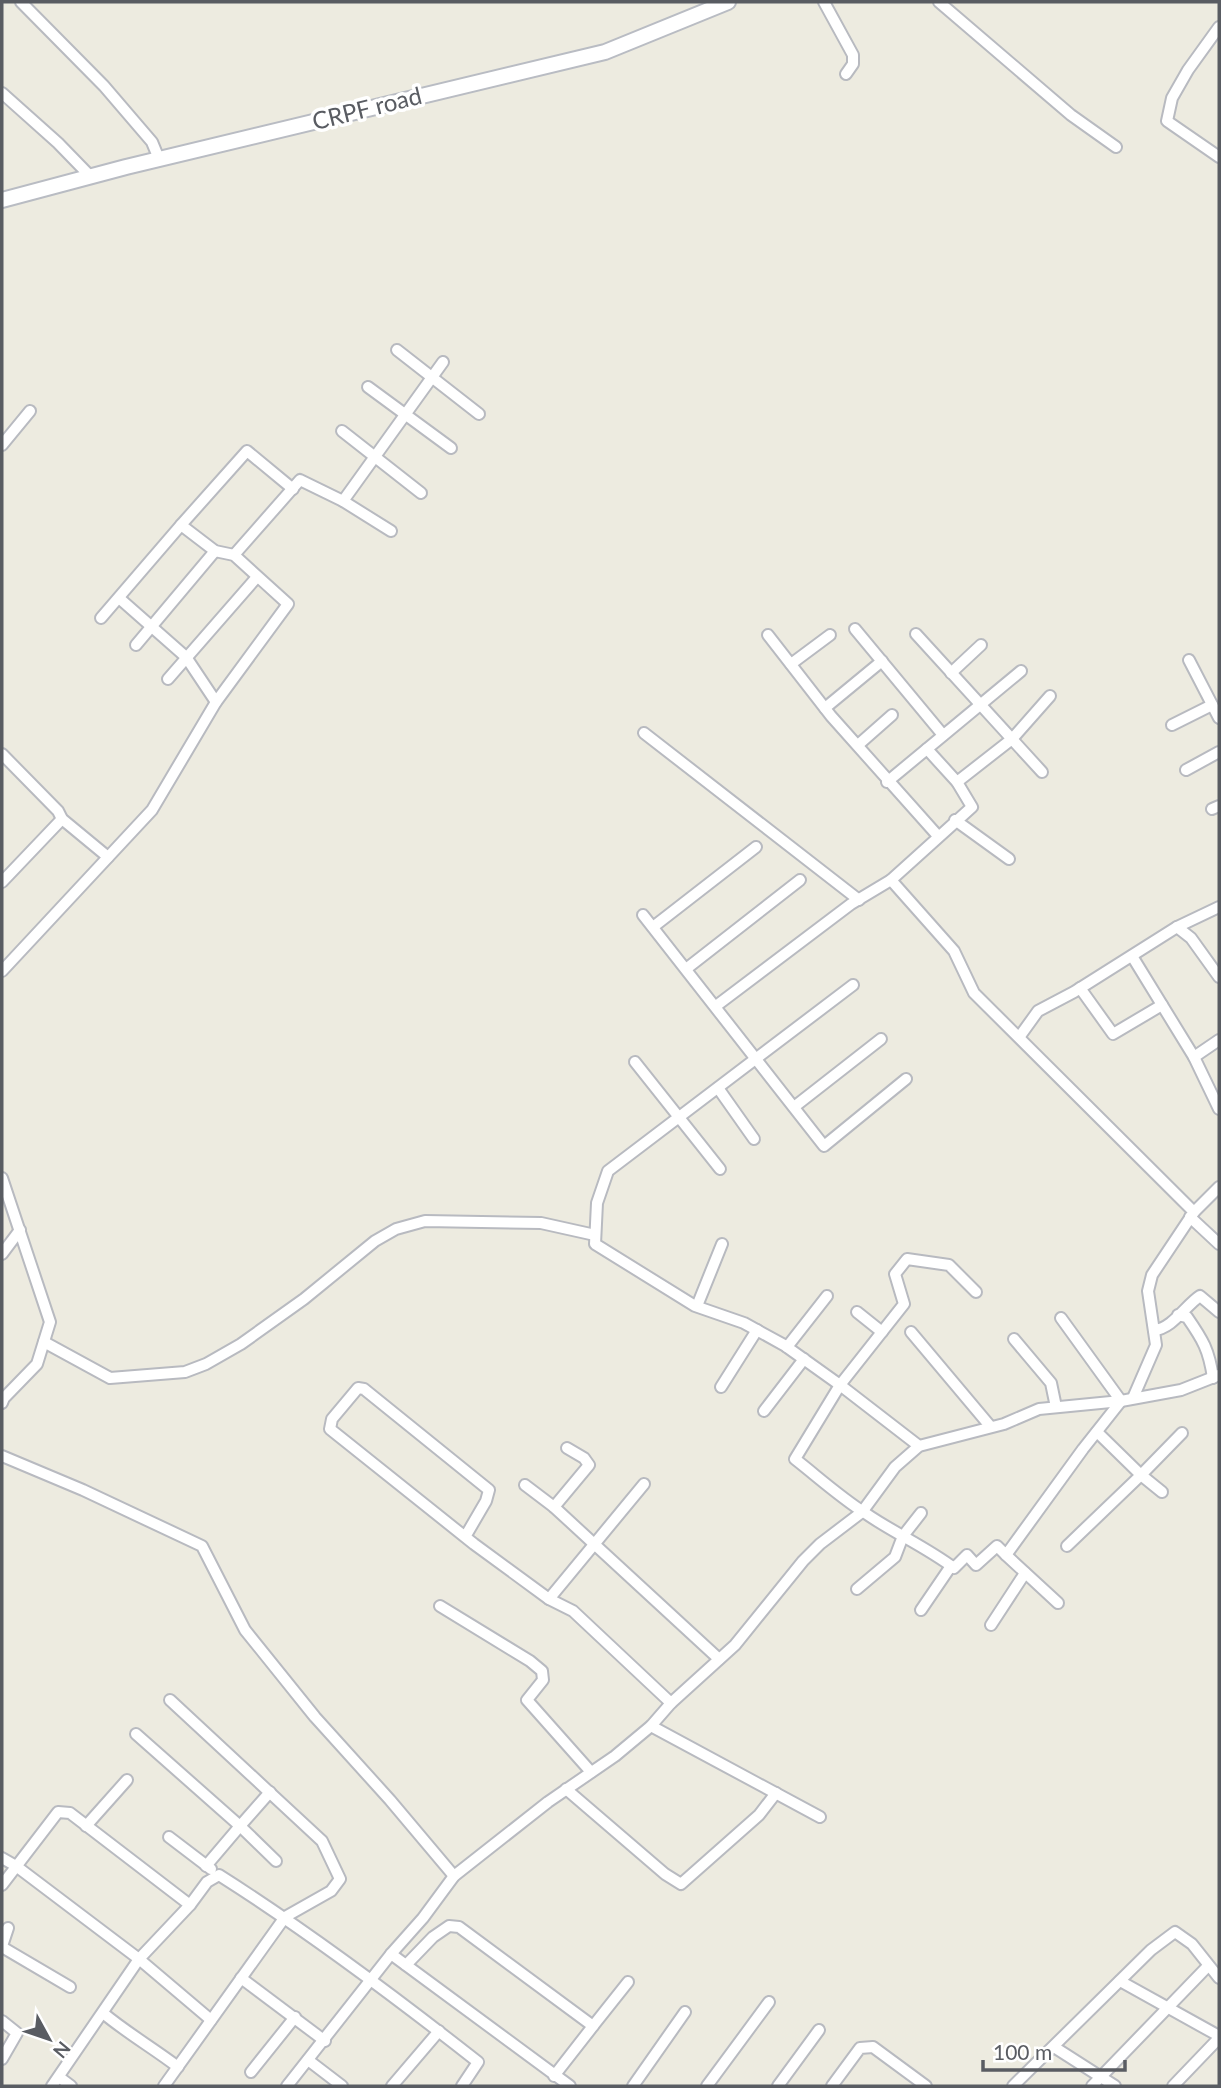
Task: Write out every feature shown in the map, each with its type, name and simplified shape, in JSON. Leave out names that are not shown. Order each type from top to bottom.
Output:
[{"type":"street","points":[[21,2],[104,86],[152,142],[159,159]]},
{"type":"street","points":[[824,2],[853,55],[853,64],[845,74]]},
{"type":"street","points":[[939,2],[1071,115],[1116,147]]},
{"type":"street","name":"CRPF road","points":[[2,200],[159,159],[605,52],[719,3]]},
{"type":"street","points":[[1219,27],[1188,70],[1172,98],[1167,121],[1219,157]]},
{"type":"street","points":[[2,93],[91,177]]},
{"type":"street","points":[[397,350],[479,414]]},
{"type":"street","points":[[343,501],[443,362]]},
{"type":"street","points":[[368,387],[451,448]]},
{"type":"street","points":[[2,444],[30,411]]},
{"type":"street","points":[[342,431],[421,493]]},
{"type":"street","points":[[101,618],[247,451],[293,489]]},
{"type":"street","points":[[234,555],[300,480],[343,501],[391,531]]},
{"type":"street","points":[[2,971],[152,810],[216,702],[288,604],[234,555],[215,551],[181,526]]},
{"type":"street","points":[[135,645],[215,551]]},
{"type":"street","points":[[168,679],[257,577]]},
{"type":"street","points":[[118,598],[186,657],[216,702]]},
{"type":"street","points":[[855,629],[943,735]]},
{"type":"street","points":[[916,634],[1042,772]]},
{"type":"street","points":[[768,635],[887,782],[938,836]]},
{"type":"street","points":[[791,664],[830,635]]},
{"type":"street","points":[[951,673],[981,645]]},
{"type":"street","points":[[1189,660],[1219,718]]},
{"type":"street","points":[[825,708],[882,661]]},
{"type":"street","points":[[887,782],[1021,671]]},
{"type":"street","points":[[957,782],[1012,739],[1051,696]]},
{"type":"street","points":[[1172,725],[1212,705]]},
{"type":"street","points":[[858,745],[892,715]]},
{"type":"street","points":[[644,733],[859,900]]},
{"type":"street","points":[[716,1006],[859,900],[891,880],[972,807],[957,782],[927,749]]},
{"type":"street","points":[[1186,770],[1219,752]]},
{"type":"street","points":[[2,754],[58,811],[62,819],[108,857]]},
{"type":"street","points":[[2,883],[62,819]]},
{"type":"street","points":[[955,820],[1009,859]]},
{"type":"street","points":[[653,928],[756,847]]},
{"type":"street","points":[[686,969],[800,880]]},
{"type":"street","points":[[891,880],[954,951],[974,993],[1020,1036],[1219,1244]]},
{"type":"street","points":[[1020,1036],[1038,1011],[1177,927],[1219,907]]},
{"type":"street","points":[[643,915],[824,1146],[906,1079]]},
{"type":"street","points":[[1177,927],[1191,939],[1219,977]]},
{"type":"street","points":[[1132,956],[1194,1057],[1219,1109]]},
{"type":"street","points":[[853,985],[608,1171],[597,1203],[595,1244],[697,1306],[744,1323],[787,1347],[919,1446]]},
{"type":"street","points":[[1080,988],[1114,1034],[1162,1005]]},
{"type":"street","points":[[794,1107],[881,1039]]},
{"type":"street","points":[[1194,1057],[1219,1040]]},
{"type":"street","points":[[635,1062],[720,1169]]},
{"type":"street","points":[[718,1088],[754,1139]]},
{"type":"street","points":[[2,1178],[50,1322],[37,1364],[4,1398],[2,1404]]},
{"type":"street","points":[[1006,1555],[1097,1432],[1127,1399],[1156,1345],[1147,1291],[1152,1275],[1192,1214],[1219,1188]]},
{"type":"street","points":[[44,1342],[110,1378],[185,1372],[206,1364],[241,1344],[304,1299],[374,1241],[396,1229],[425,1221],[541,1223],[595,1235]]},
{"type":"street","points":[[2,1254],[20,1230]]},
{"type":"street","points":[[697,1306],[722,1244]]},
{"type":"street","points":[[976,1292],[949,1265],[907,1259],[895,1274],[904,1304],[840,1385],[795,1459],[862,1512],[921,1544],[954,1568],[967,1555],[976,1565],[997,1546],[1058,1603]]},
{"type":"street","points":[[787,1347],[827,1296]]},
{"type":"street","points":[[1154,1330],[1159,1330],[1200,1296],[1219,1312]]},
{"type":"street","points":[[857,1312],[882,1332]]},
{"type":"street","points":[[288,2086],[454,1876],[651,1726],[671,1703],[735,1645],[820,1544],[862,1512],[895,1467],[919,1446],[1004,1424],[1039,1409],[1181,1390],[1216,1379],[1209,1352],[1199,1333],[1187,1317],[1178,1315]]},
{"type":"street","points":[[1061,1318],[1127,1399]]},
{"type":"street","points":[[721,1387],[757,1330]]},
{"type":"street","points":[[911,1332],[990,1426]]},
{"type":"street","points":[[1014,1339],[1051,1384],[1056,1407]]},
{"type":"street","points":[[764,1411],[804,1359]]},
{"type":"street","points":[[464,1537],[486,1501],[489,1490],[364,1389],[358,1388],[332,1419],[330,1429],[464,1537],[549,1599],[573,1611],[671,1703]]},
{"type":"street","points":[[1097,1432],[1162,1492]]},
{"type":"street","points":[[1067,1546],[1182,1433]]},
{"type":"street","points":[[554,1507],[589,1465],[567,1448]]},
{"type":"street","points":[[2,1456],[83,1490],[202,1546],[245,1630],[314,1717],[390,1800],[454,1876]]},
{"type":"street","points":[[549,1599],[644,1484]]},
{"type":"street","points":[[526,1485],[554,1507],[719,1659]]},
{"type":"street","points":[[857,1589],[895,1557],[903,1536],[921,1513]]},
{"type":"street","points":[[921,1610],[951,1566]]},
{"type":"street","points":[[990,1625],[1025,1573]]},
{"type":"street","points":[[440,1606],[542,1671],[543,1680],[527,1700],[591,1772]]},
{"type":"street","points":[[164,2086],[285,1917],[331,1891],[340,1879],[322,1841],[170,1700]]},
{"type":"street","points":[[651,1726],[820,1817]]},
{"type":"street","points":[[136,1734],[276,1861]]},
{"type":"street","points":[[86,1826],[127,1780]]},
{"type":"street","points":[[566,1789],[665,1874],[681,1884],[759,1815],[776,1793]]},
{"type":"street","points":[[206,1866],[270,1792]]},
{"type":"street","points":[[2,1885],[58,1812],[70,1813],[190,1905]]},
{"type":"street","points":[[169,1838],[372,1979],[478,2062],[462,2086]]},
{"type":"street","points":[[2,1858],[139,1959],[211,2020]]},
{"type":"street","points":[[71,2086],[56,2082],[139,1959],[190,1905],[207,1882],[219,1875]]},
{"type":"street","points":[[423,1918],[443,1930]]},
{"type":"street","points":[[406,1965],[433,1937],[449,1926],[459,1927],[593,2026]]},
{"type":"street","points":[[8,1928],[2,1947],[70,1987]]},
{"type":"street","points":[[1013,2086],[1151,1950],[1175,1932],[1192,1944],[1219,1978]]},
{"type":"street","points":[[391,1954],[570,2086]]},
{"type":"street","points":[[1092,2086],[1208,1966]]},
{"type":"street","points":[[241,1978],[325,2040]]},
{"type":"street","points":[[554,2076],[628,1982]]},
{"type":"street","points":[[1120,1982],[1219,2037],[1173,2086]]},
{"type":"street","points":[[707,2086],[769,2002]]},
{"type":"street","points":[[634,2086],[685,2012]]},
{"type":"street","points":[[103,2013],[124,2031],[142,2040],[178,2067]]},
{"type":"street","points":[[251,2072],[295,2017]]},
{"type":"street","points":[[2,2021],[17,2033],[2,2059]]},
{"type":"street","points":[[778,2086],[819,2030]]},
{"type":"street","points":[[392,2086],[439,2031]]},
{"type":"street","points":[[832,2086],[860,2048],[873,2047],[926,2086]]},
{"type":"street","points":[[1054,2047],[1115,2086]]},
{"type":"street","points":[[308,2060],[342,2086]]}]
